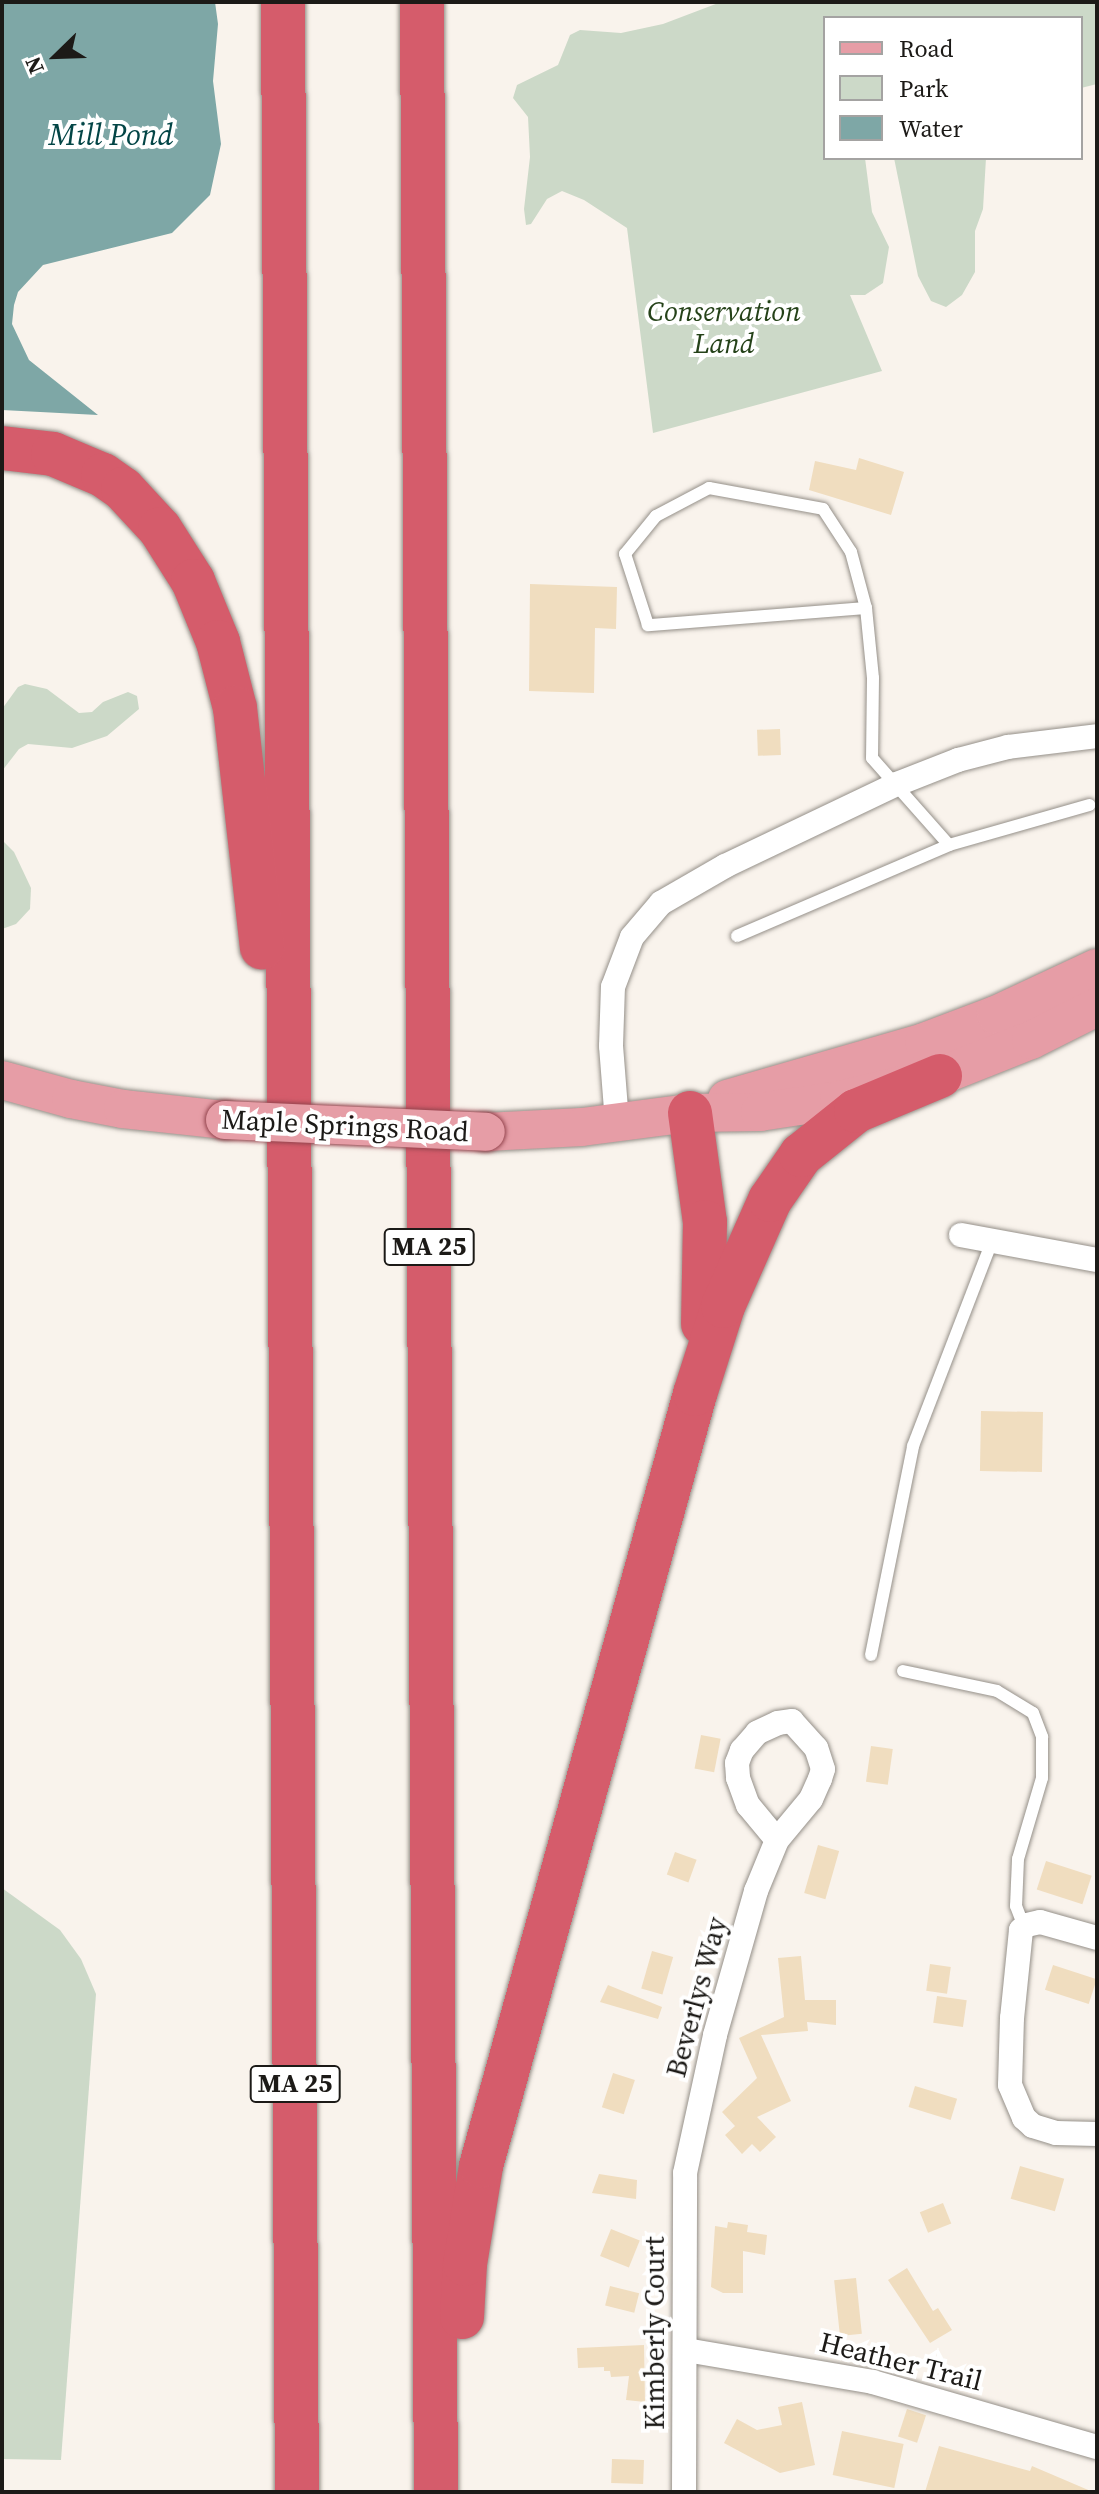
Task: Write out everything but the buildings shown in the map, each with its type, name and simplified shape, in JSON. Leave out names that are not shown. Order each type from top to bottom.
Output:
[{"type":"highway","name":"MA 25","points":[[283,2],[297,2492]]},
{"type":"highway","name":"MA 25","points":[[422,2],[438,2492]]},
{"type":"highway","points":[[2,448],[53,454],[79,463],[123,489],[178,553],[206,607],[235,708],[252,838],[262,945],[264,1008],[291,1266]]},
{"type":"highway","points":[[438,2492],[465,2264],[481,2166],[695,1394],[723,1306],[770,1200],[801,1155],[856,1111],[940,1076]]},
{"type":"highway","points":[[690,1113],[699,1156],[706,1264],[695,1394]]},
{"type":"main road","name":"Maple Springs Road","points":[[690,1113],[752,1089],[924,1042],[996,1015],[1097,968]]},
{"type":"main road","name":"Maple Springs Road","points":[[2,1080],[123,1109],[225,1120],[486,1132],[690,1113],[772,1111],[940,1076],[1031,1040],[1097,1007]]},
{"type":"street","points":[[617,1122],[611,1046],[613,987],[622,956],[644,919],[671,896],[897,784],[984,752],[1097,736]]},
{"type":"street","points":[[961,1235],[1097,1260]]},
{"type":"street","name":"Beverlys Way","points":[[685,2173],[729,1980],[756,1891],[777,1840],[811,1799],[823,1769],[810,1739],[792,1721],[771,1725],[757,1733],[742,1750],[737,1763],[738,1778],[748,1805],[777,1840]]},
{"type":"street","points":[[1097,1938],[1040,1922],[1024,1927],[1018,1940],[1010,2041],[1010,2085],[1017,2105],[1033,2126],[1056,2133],[1097,2134]]},
{"type":"street","name":"Kimberly Court","points":[[684,2492],[685,2173]]},
{"type":"street","name":"Heather Trail","points":[[686,2350],[794,2365],[873,2382],[1097,2447]]},
{"type":"lane","points":[[866,608],[648,625],[625,554],[656,516],[709,488],[823,509],[851,552],[866,608],[873,678],[872,758],[949,845]]},
{"type":"lane","points":[[737,936],[949,845],[1089,805]]},
{"type":"lane","points":[[871,1655],[913,1446],[992,1241]]},
{"type":"lane","points":[[903,1671],[997,1691],[1033,1713],[1042,1737],[1042,1778],[1018,1859],[1016,1906],[1024,1927]]},
{"type":"green space","name":"Conservation Land","points":[[721,2],[1097,2],[1097,84],[1083,88],[1083,16],[823,16],[823,160],[865,160],[872,212],[889,247],[883,283],[865,295],[850,295],[882,371],[653,433],[627,228],[584,200],[562,191],[547,199],[531,224],[526,225],[524,209],[530,157],[528,117],[513,98],[517,85],[558,65],[570,35],[580,30],[621,33],[663,24]]},
{"type":"green space","points":[[894,160],[986,160],[983,209],[975,231],[975,272],[962,295],[946,307],[931,301],[918,276]]},
{"type":"green space","points":[[25,684],[47,689],[79,713],[92,712],[103,702],[128,692],[137,696],[139,709],[107,736],[72,748],[28,744],[19,749],[2,771],[2,709],[18,687]]},
{"type":"green space","points":[[2,840],[14,852],[31,888],[30,909],[16,924],[2,929]]},
{"type":"green space","points":[[2,1888],[60,1930],[81,1959],[96,1994],[61,2460],[2,2459]]},
{"type":"water","name":"Mill Pond","points":[[2,2],[215,2],[218,24],[213,81],[221,144],[210,195],[172,233],[43,265],[18,292],[14,305],[12,324],[29,360],[98,415],[2,410]]}]
